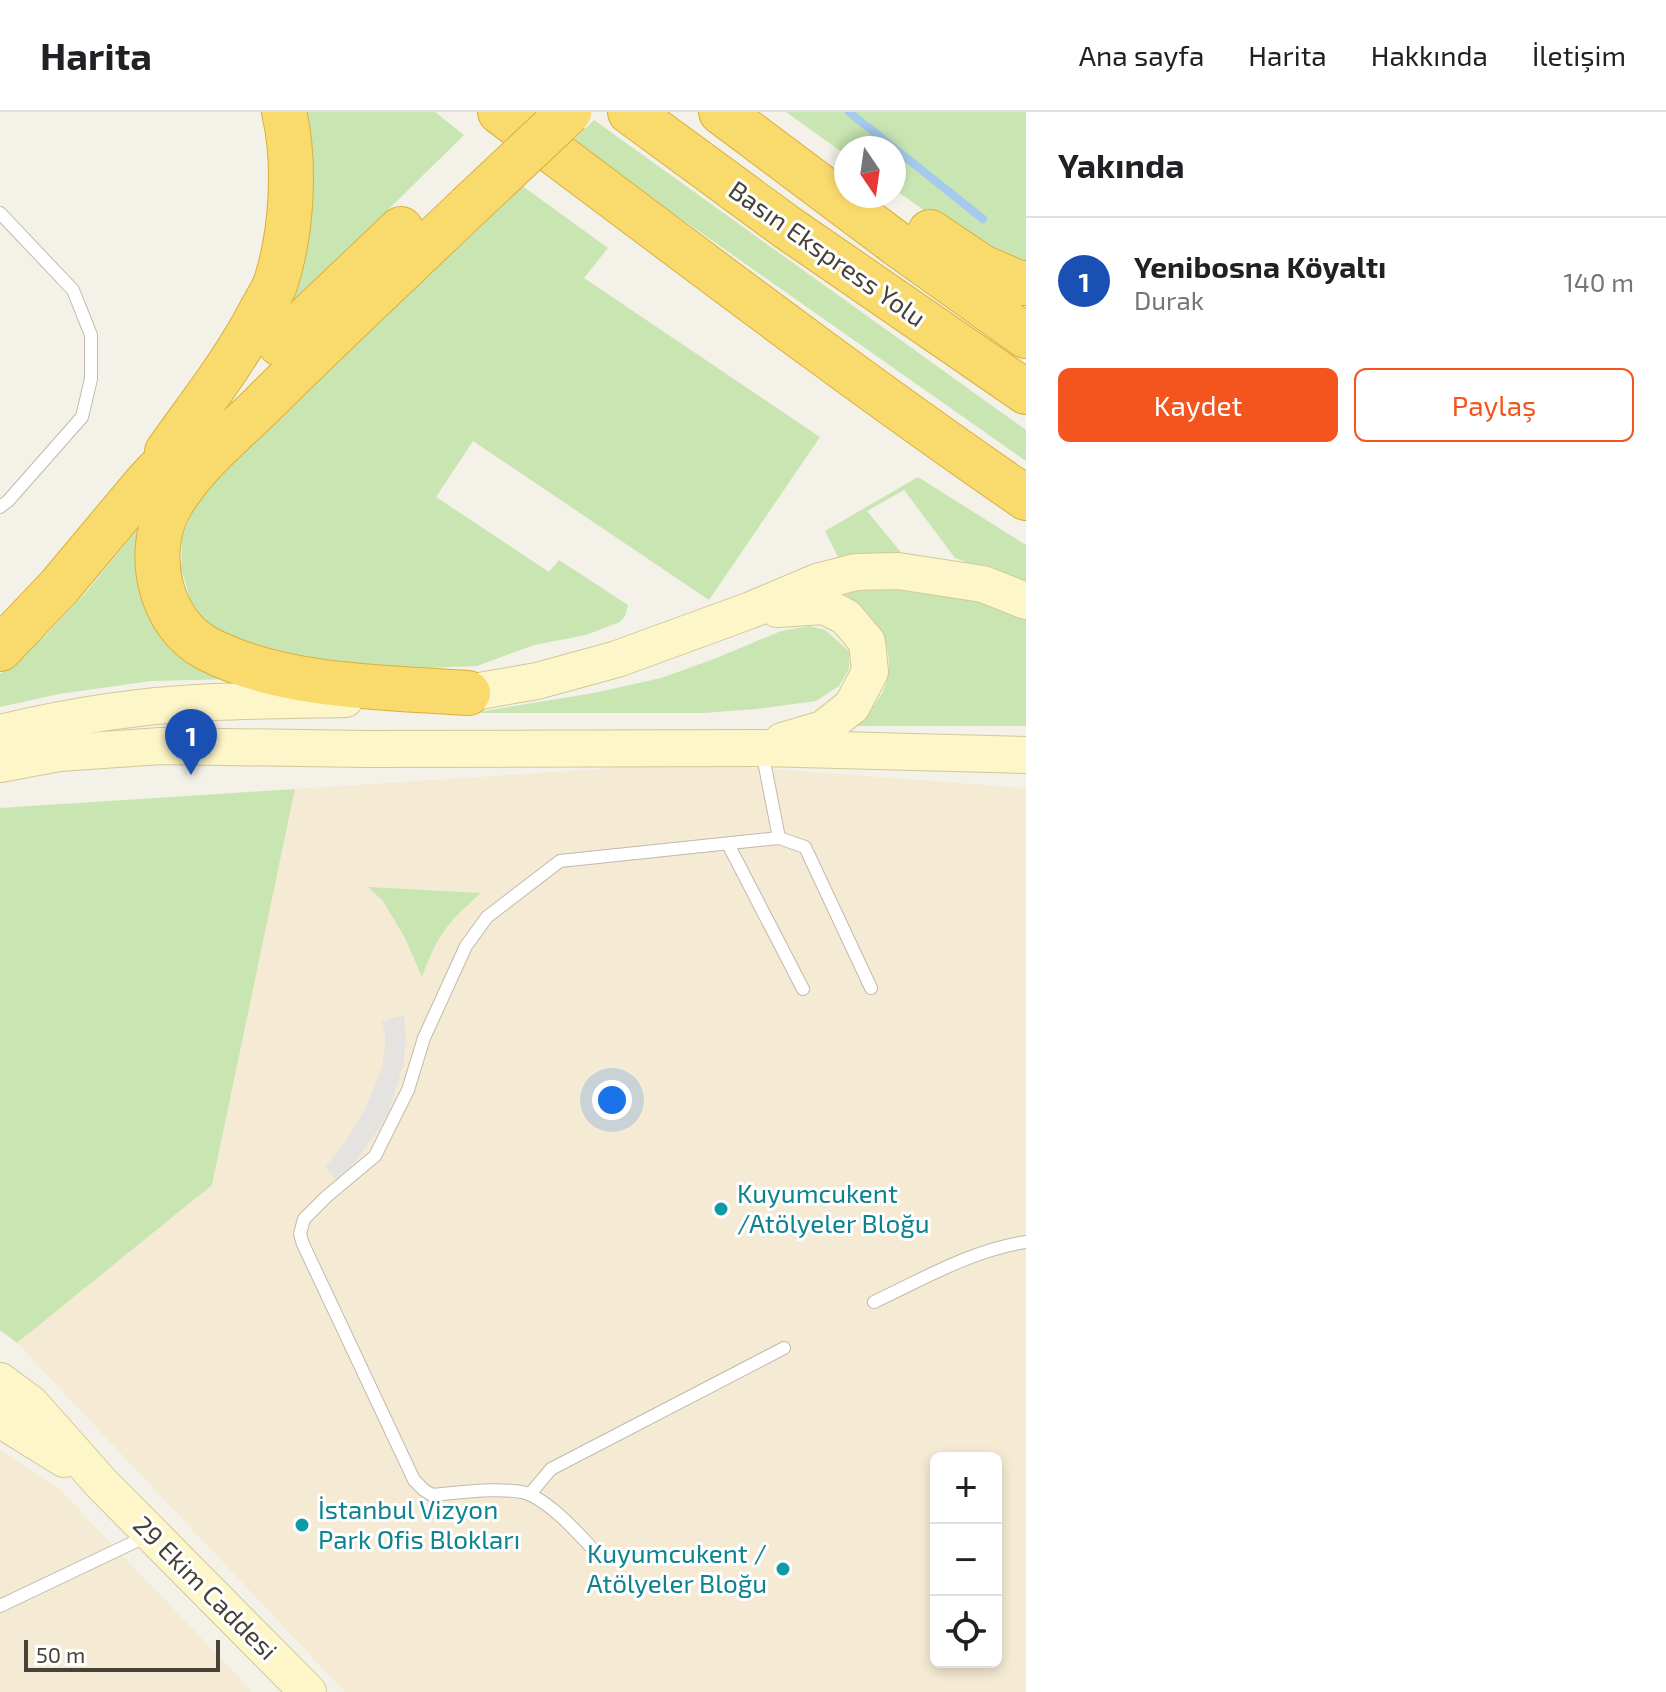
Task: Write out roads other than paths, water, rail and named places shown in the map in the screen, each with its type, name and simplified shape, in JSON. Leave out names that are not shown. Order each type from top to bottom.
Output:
[{"type":"highway","points":[[146,483],[247,339],[276,283],[286,235],[291,180],[284,112]]},
{"type":"highway","points":[[500,112],[828,357],[1026,498]]},
{"type":"highway","points":[[468,693],[292,677],[236,661],[205,648],[186,632],[168,609],[159,583],[157,560],[161,530],[168,509],[181,488],[298,369],[457,196],[524,112]]},
{"type":"highway","points":[[3,644],[59,587],[146,483],[239,385],[457,196],[569,112]]},
{"type":"highway","name":"Basın Ekspress Yolu","points":[[630,112],[788,228],[1026,392]]},
{"type":"highway","name":"Basın Ekspress Yolu","points":[[721,112],[1026,336]]},
{"type":"highway","points":[[759,140],[834,174]]},
{"type":"highway","points":[[893,208],[982,267],[1026,283]]},
{"type":"main road","points":[[0,733],[122,710],[213,702],[468,693],[537,681],[617,659],[751,610],[817,582],[856,572],[898,571],[983,584],[1026,601]]},
{"type":"main road","points":[[751,610],[824,606],[846,617],[867,642],[870,672],[852,706],[823,729],[761,748]]},
{"type":"main road","points":[[0,764],[59,753],[161,746],[761,748],[1026,755]]},
{"type":"main road","name":"29 Ekim Caddesi","points":[[0,1381],[31,1404],[102,1484],[308,1692]]},
{"type":"main road","name":"29 Ekim Caddesi","points":[[0,1419],[102,1484]]},
{"type":"lane","points":[[0,213],[73,290],[91,335],[91,379],[82,417],[0,507]]},
{"type":"lane","points":[[761,748],[779,838]]},
{"type":"lane","points":[[590,1546],[564,1518],[530,1494],[501,1490],[432,1495],[414,1480],[303,1244],[300,1234],[304,1219],[375,1156],[408,1090],[424,1038],[466,946],[487,917],[560,861],[779,838],[805,847],[871,988]]},
{"type":"lane","points":[[728,844],[803,989]]},
{"type":"lane","points":[[874,1302],[980,1252],[1026,1242]]},
{"type":"lane","points":[[530,1494],[551,1469],[784,1348]]},
{"type":"lane","points":[[0,1606],[152,1533]]},
{"type":"waterway","points":[[849,112],[983,219]]},
{"type":"place","name":"Yenibosna Köyaltı","points":[[191,775]]},
{"type":"place","name":"Kuyumcukent /Atölyeler Bloğu","points":[[721,1209]]},
{"type":"place","name":"İstanbul Vizyon Park Ofis Blokları","points":[[302,1525]]},
{"type":"place","name":"Kuyumcukent / Atölyeler Bloğu","points":[[783,1569]]}]
